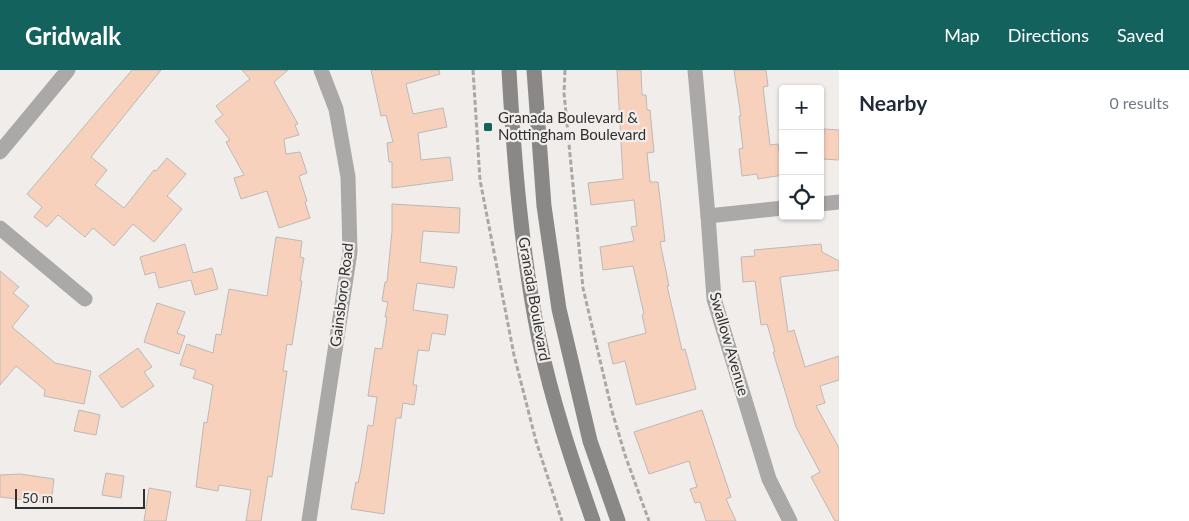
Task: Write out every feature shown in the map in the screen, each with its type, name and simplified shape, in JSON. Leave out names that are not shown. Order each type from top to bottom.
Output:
[{"type":"main road","name":"Granada Boulevard","points":[[509,70],[513,135],[525,254],[539,339],[570,456],[593,521]]},
{"type":"main road","name":"Granada Boulevard","points":[[534,70],[544,206],[559,309],[590,441],[618,521]]},
{"type":"street","points":[[0,152],[68,70]]},
{"type":"street","name":"Gainsboro Road","points":[[309,521],[350,252],[348,176],[336,109],[321,70]]},
{"type":"street","name":"Swallow Avenue","points":[[695,70],[714,299],[769,478],[790,521]]},
{"type":"street","points":[[824,204],[839,202]]},
{"type":"street","points":[[708,216],[779,208]]},
{"type":"street","points":[[0,228],[85,299]]},
{"type":"path","points":[[473,70],[480,180],[514,355],[536,441],[562,521]]},
{"type":"path","points":[[565,70],[564,93],[583,288],[612,411],[625,455],[649,521]]},
{"type":"building","points":[[132,70],[161,70],[91,157],[107,170],[95,185],[124,208],[154,170],[156,171],[167,158],[186,174],[167,196],[182,209],[154,242],[133,224],[114,246],[93,228],[85,237],[58,215],[47,227],[34,217],[42,207],[27,194]]},
{"type":"building","points":[[242,70],[288,70],[274,82],[298,124],[295,125],[299,135],[284,139],[286,154],[300,152],[307,173],[299,176],[310,218],[279,228],[267,191],[241,199],[234,178],[244,175],[226,142],[230,140],[215,121],[223,115],[216,106],[250,79]]},
{"type":"building","points":[[371,70],[439,70],[440,74],[406,84],[413,114],[443,108],[447,127],[418,133],[421,160],[450,157],[453,180],[392,188],[392,162],[389,162],[387,143],[393,142],[386,115],[381,116]]},
{"type":"building","points":[[617,70],[641,70],[642,95],[646,95],[647,110],[650,110],[654,152],[647,153],[650,182],[658,182],[665,241],[660,242],[669,286],[667,286],[682,350],[685,349],[696,389],[636,405],[625,361],[613,364],[608,343],[646,333],[642,315],[644,314],[633,266],[603,270],[600,247],[634,241],[631,227],[637,226],[634,200],[591,205],[588,183],[623,179]]},
{"type":"building","points":[[734,70],[766,70],[768,86],[763,87],[770,145],[778,144],[779,176],[758,179],[757,174],[742,176],[739,149],[743,148],[739,116],[741,116]]},
{"type":"building","points":[[824,129],[839,130],[839,160],[824,159]]},
{"type":"building","points":[[392,204],[460,208],[459,233],[423,231],[420,262],[457,267],[454,288],[417,283],[413,310],[448,315],[445,335],[432,333],[429,351],[418,350],[413,385],[417,385],[414,405],[403,403],[401,418],[396,418],[384,514],[351,509],[356,482],[358,483],[361,469],[368,425],[373,426],[377,397],[368,396],[375,348],[382,349],[387,317],[385,317],[388,302],[382,301],[385,282],[387,282],[392,231]]},
{"type":"building","points":[[276,237],[302,241],[300,257],[304,258],[300,281],[302,281],[292,345],[287,344],[283,371],[287,371],[272,477],[268,476],[261,521],[246,521],[251,490],[219,485],[218,491],[196,487],[204,422],[207,423],[213,385],[193,378],[196,370],[180,365],[187,344],[213,353],[216,334],[221,335],[229,289],[267,296]]},
{"type":"building","points":[[185,244],[193,273],[212,268],[218,289],[195,295],[191,280],[159,288],[155,272],[145,275],[140,257]]},
{"type":"building","points":[[821,244],[822,252],[839,261],[839,270],[780,277],[788,332],[794,330],[805,367],[839,356],[839,380],[820,386],[825,403],[816,406],[839,448],[839,521],[835,521],[811,477],[820,472],[796,427],[773,352],[775,352],[767,324],[761,325],[755,281],[743,282],[741,257],[755,256],[754,250]]},
{"type":"building","points":[[0,271],[19,287],[13,293],[29,306],[12,327],[55,363],[91,371],[84,404],[44,396],[45,390],[16,366],[0,385]]},
{"type":"building","points":[[157,303],[185,312],[177,333],[185,336],[179,354],[144,342]]},
{"type":"building","points":[[138,348],[152,367],[144,372],[154,386],[122,408],[99,376]]},
{"type":"building","points":[[79,410],[100,415],[96,435],[74,431]]},
{"type":"building","points":[[702,410],[731,497],[726,499],[736,521],[706,521],[700,502],[695,503],[690,489],[697,487],[689,461],[649,474],[634,432]]},
{"type":"building","points":[[106,473],[124,476],[121,498],[102,495]]},
{"type":"building","points":[[20,474],[54,479],[51,503],[0,497],[0,475]]},
{"type":"building","points":[[149,488],[171,492],[166,521],[144,521]]},
{"type":"place","name":"Granada Boulevard & Nottingham Boulevard","points":[[488,127]]}]
